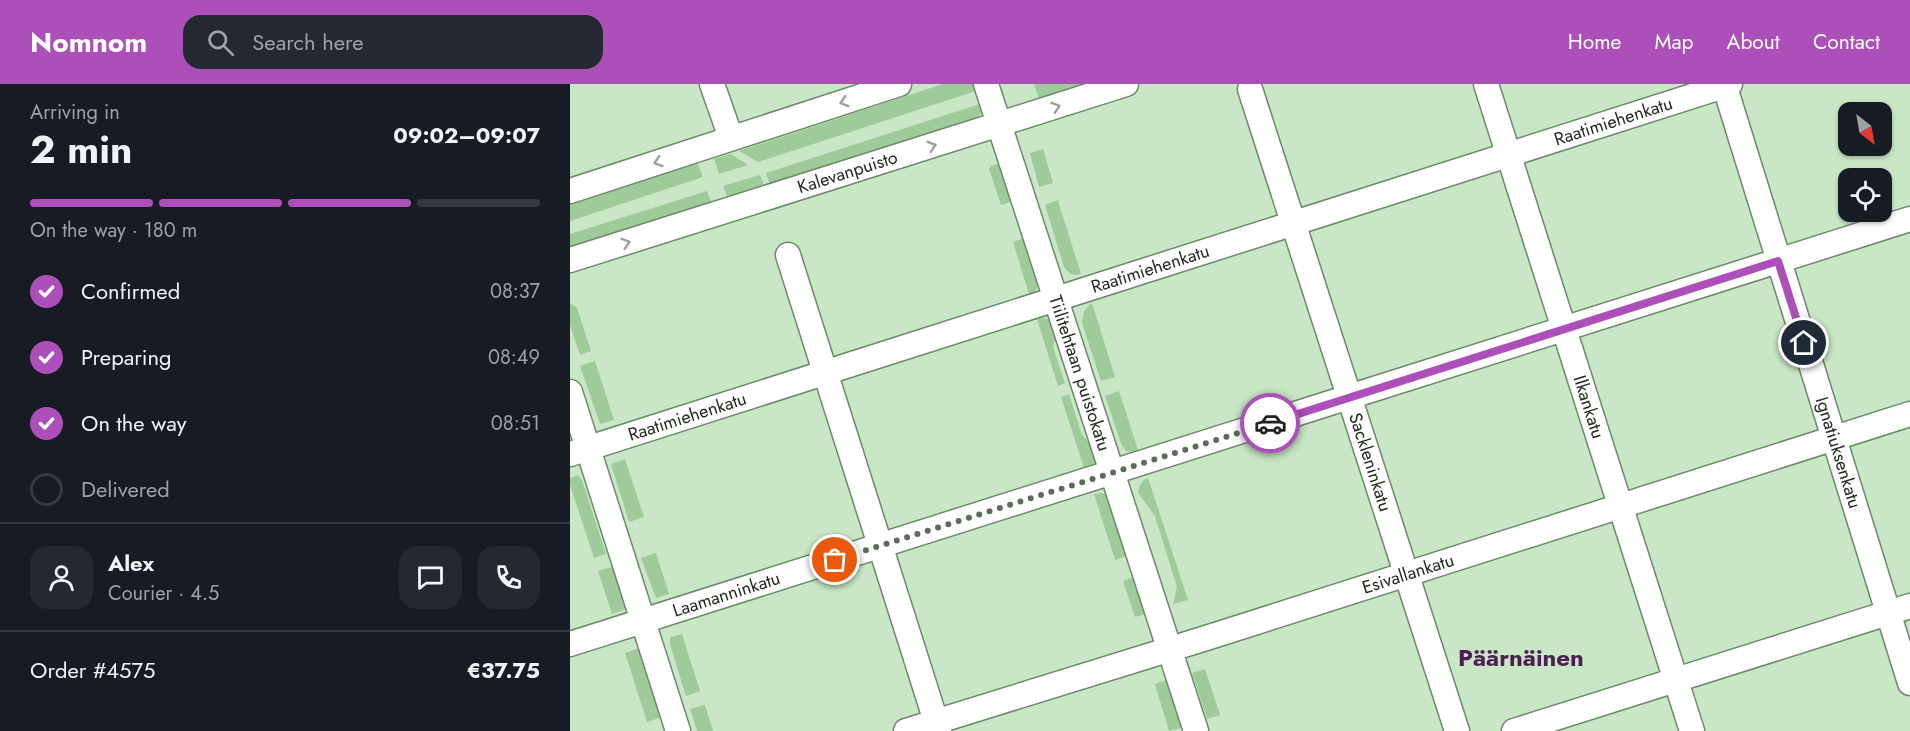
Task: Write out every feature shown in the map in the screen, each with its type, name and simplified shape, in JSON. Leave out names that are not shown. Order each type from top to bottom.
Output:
[{"type":"street","points":[[712,84],[731,138]]},
{"type":"street","points":[[570,191],[899,84]]},
{"type":"street","name":"Tiilitehtaan puistokatu","points":[[986,84],[1196,731]]},
{"type":"street","name":"Kalevanpuisto","points":[[570,260],[1126,84]]},
{"type":"street","name":"Ilkankatu","points":[[1485,84],[1622,506],[1692,731]]},
{"type":"street","name":"Raatimiehenkatu","points":[[579,451],[1726,85]]},
{"type":"street","name":"Ignatiuksenkatu","points":[[1726,85],[1834,438],[1899,610],[1910,683]]},
{"type":"street","name":"Sackleninkatu","points":[[1250,88],[1457,731]]},
{"type":"street","name":"Laamanninkatu","points":[[570,644],[1910,219]]},
{"type":"street","points":[[789,255],[938,726]]},
{"type":"street","points":[[570,392],[579,451],[643,620],[678,731]]},
{"type":"street","name":"Esivallankatu","points":[[906,731],[938,726],[1170,649],[1910,414]]},
{"type":"street","points":[[1514,731],[1899,610]]},
{"type":"green space","points":[[943,84],[975,84],[979,90],[758,162],[739,151]]},
{"type":"green space","points":[[1034,84],[1085,84],[1039,99]]},
{"type":"green space","points":[[983,103],[982,111],[977,119],[771,188],[766,173]]},
{"type":"green space","points":[[1043,149],[1053,183],[1039,187],[1030,153]]},
{"type":"green space","points":[[731,154],[748,165],[719,174],[714,159]]},
{"type":"green space","points":[[697,162],[703,177],[570,221],[570,204]]},
{"type":"green space","points":[[1003,162],[1017,200],[1001,205],[989,169]]},
{"type":"green space","points":[[760,175],[765,189],[729,201],[723,186]]},
{"type":"green space","points":[[707,191],[712,205],[570,251],[570,234]]},
{"type":"green space","points":[[1058,200],[1081,274],[1071,274],[1064,267],[1045,205]]},
{"type":"green space","points":[[1027,237],[1040,283],[1036,291],[1029,294],[1013,242]]},
{"type":"green space","points":[[570,303],[577,308],[591,351],[580,355],[570,325]]},
{"type":"green space","points":[[1092,303],[1115,377],[1101,381],[1082,323],[1084,312]]},
{"type":"green space","points":[[1045,318],[1052,321],[1057,332],[1053,347],[1065,383],[1058,386],[1037,319]]},
{"type":"green space","points":[[595,361],[614,420],[600,424],[580,366]]},
{"type":"green space","points":[[1119,391],[1139,453],[1126,451],[1121,444],[1105,396]]},
{"type":"green space","points":[[1069,394],[1082,435],[1095,448],[1097,455],[1096,463],[1085,471],[1061,397]]},
{"type":"green space","points":[[625,459],[644,517],[629,522],[611,464]]},
{"type":"green space","points":[[578,475],[582,480],[606,554],[594,558],[570,485],[570,478]]},
{"type":"green space","points":[[1148,478],[1188,600],[1173,604],[1177,587],[1155,516],[1138,493],[1141,484]]},
{"type":"green space","points":[[1101,493],[1109,496],[1130,555],[1115,560],[1094,494]]},
{"type":"green space","points":[[656,553],[669,594],[656,598],[641,558]]},
{"type":"green space","points":[[614,566],[626,609],[612,614],[598,571]]},
{"type":"green space","points":[[1137,576],[1149,613],[1135,617],[1123,581]]},
{"type":"green space","points":[[682,634],[700,691],[686,696],[670,645],[670,637]]},
{"type":"green space","points":[[639,648],[662,717],[647,722],[625,653]]},
{"type":"green space","points":[[1205,669],[1220,715],[1207,719],[1192,673]]},
{"type":"green space","points":[[1169,679],[1185,727],[1169,731],[1155,684]]},
{"type":"green space","points":[[705,705],[713,731],[697,731],[690,709]]},
{"type":"way so far","points":[[835,560],[1270,423]]},
{"type":"district","name":"Päärnäinen","points":[[1521,658]]},
{"type":"route","points":[[1270,423],[1778,261],[1804,343]]}]
